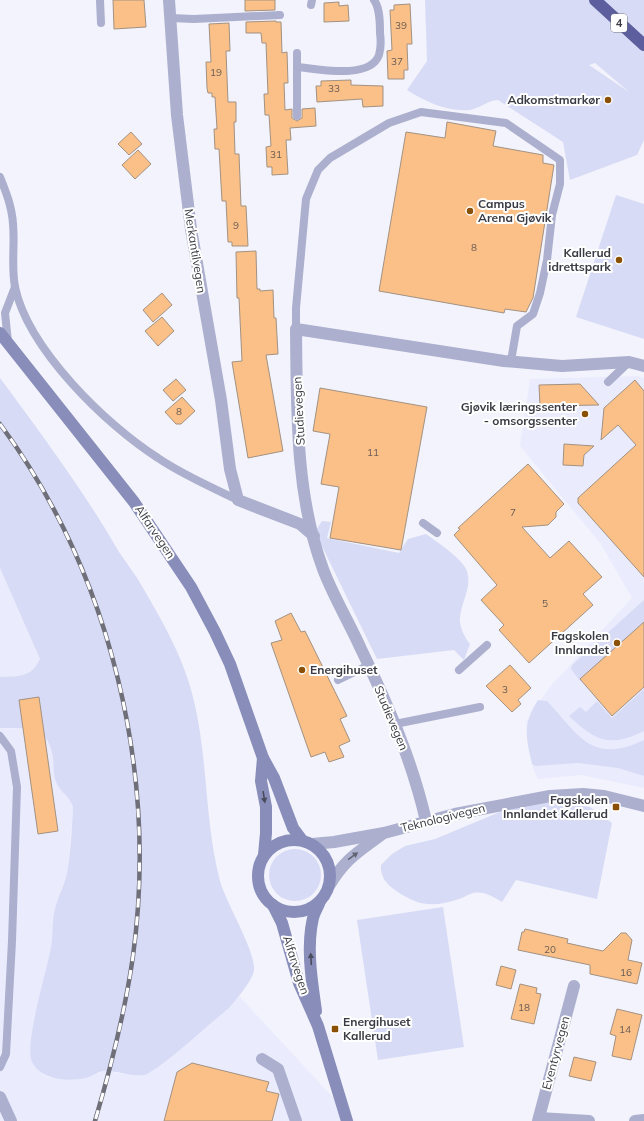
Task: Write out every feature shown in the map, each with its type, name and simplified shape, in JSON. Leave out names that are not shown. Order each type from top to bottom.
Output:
[{"type":"highway","name":"4","points":[[595,0],[644,45]]},
{"type":"main road","name":"Alfarvegen","points":[[0,333],[134,502],[191,587],[230,664],[263,758],[274,778],[293,828],[307,842]]},
{"type":"main road","name":"Alfarvegen","points":[[263,758],[262,781],[266,807],[264,855]]},
{"type":"main road","points":[[288,840],[307,842],[321,852],[328,862],[331,874],[329,886],[320,901],[310,908],[297,912],[284,911],[273,905],[264,895],[259,882],[259,868],[264,855],[275,845],[288,840]]},
{"type":"main road","name":"Alfarvegen","points":[[318,1026],[312,984],[310,944],[313,918],[320,901]]},
{"type":"main road","name":"Alfarvegen","points":[[273,905],[282,923],[299,983],[318,1026],[347,1121]]},
{"type":"street","name":"Merkantilvegen","points":[[169,0],[177,115],[191,229],[221,400],[230,469],[238,500]]},
{"type":"street","points":[[296,329],[510,361],[562,366],[629,362],[644,366]]},
{"type":"street","name":"Studievegen","points":[[296,329],[298,410],[303,483],[314,536],[323,569],[395,724],[415,775],[426,821]]},
{"type":"street","points":[[238,500],[300,524],[314,536]]},
{"type":"street","name":"Teknologivegen","points":[[307,842],[334,842],[384,833],[426,821],[535,798],[563,794],[604,796],[644,806]]},
{"type":"street","name":"Teknologivegen","points":[[329,886],[348,859],[384,833]]},
{"type":"street","name":"Eventyrvegen","points":[[539,1120],[574,986]]},
{"type":"street","points":[[262,1059],[278,1069],[296,1121]]},
{"type":"street","points":[[0,1097],[11,1121]]},
{"type":"street","points":[[539,1120],[589,1121]]},
{"type":"street","points":[[634,1121],[644,1120]]},
{"type":"lane","points":[[100,0],[101,23]]},
{"type":"lane","points":[[298,67],[354,71],[371,64],[379,56],[381,41],[380,22],[374,0]]},
{"type":"lane","points":[[170,18],[194,19],[280,15]]},
{"type":"lane","points":[[297,53],[297,116]]},
{"type":"lane","points":[[296,329],[296,308],[306,199],[318,170],[330,158],[389,123],[421,112],[506,123],[560,160],[560,184],[552,215],[547,260],[540,293],[533,314],[517,326],[510,361]]},
{"type":"lane","points":[[0,178],[7,193],[13,223],[13,265],[15,287],[23,308],[44,347],[63,373],[98,411],[138,445],[159,459],[238,500]]},
{"type":"lane","points":[[8,344],[5,313],[15,287]]},
{"type":"lane","points":[[608,382],[629,362]]},
{"type":"lane","points":[[423,523],[437,533]]},
{"type":"lane","points":[[459,670],[488,645]]},
{"type":"lane","points":[[338,680],[369,666]]},
{"type":"lane","points":[[395,724],[480,707]]},
{"type":"lane","points":[[0,736],[11,751],[17,788],[12,941],[6,1054],[0,1066]]},
{"type":"shaded area","points":[[425,0],[644,0],[644,140],[637,155],[570,180],[563,142],[498,100],[491,101],[473,109],[461,110],[436,105],[407,90],[427,61]],"holes":[[[595,63],[629,92],[589,65]]]},
{"type":"shaded area","name":"Kallerud idrettspark","points":[[616,195],[644,204],[644,339],[576,317]]},
{"type":"shaded area","name":"Fagskolen Innlandet","points":[[638,376],[644,378],[644,788],[581,775],[538,779],[533,769],[526,722],[549,688],[632,598],[601,544],[520,446],[530,379]]},
{"type":"shaded area","points":[[0,378],[92,507],[119,552],[140,583],[175,646],[189,683],[200,732],[211,832],[220,881],[246,940],[253,962],[254,970],[251,979],[229,1008],[160,1066],[144,1075],[104,1071],[86,1078],[71,1080],[56,1078],[42,1073],[36,1068],[32,1062],[30,1054],[36,1009],[51,947],[54,913],[67,873],[71,844],[73,807],[70,800],[56,782],[53,758],[47,739],[41,734],[28,729],[0,728],[0,677],[18,676],[28,673],[40,659],[0,568]]},
{"type":"shaded area","points":[[322,521],[331,522],[327,538],[399,553],[408,539],[426,534],[459,560],[466,569],[468,576],[467,589],[460,615],[461,628],[470,644],[464,660],[454,650],[377,659],[315,532]]},
{"type":"shaded area","points":[[0,568],[40,659],[37,666],[24,676],[0,677]]},
{"type":"shaded area","points":[[644,600],[644,623],[580,681],[571,669],[572,665]]},
{"type":"shaded area","points":[[644,689],[644,731],[632,736],[622,739],[604,739],[587,731],[569,716],[580,707],[586,712],[597,701],[612,718]]},
{"type":"shaded area","points":[[538,700],[547,701],[578,735],[588,743],[598,748],[611,749],[626,747],[644,740],[644,776],[618,768],[578,763],[535,766],[532,764],[527,738],[527,724]]},
{"type":"shaded area","points":[[0,728],[34,729],[41,732],[51,744],[56,782],[71,799],[73,807],[68,869],[54,913],[42,1074],[48,1077],[71,1080],[87,1078],[101,1072],[108,1071],[123,1074],[229,1008],[239,996],[355,1121],[0,1121]]},
{"type":"shaded area","points":[[552,799],[590,807],[612,823],[597,899],[516,880],[502,902],[488,895],[477,893],[441,904],[426,904],[403,895],[389,885],[384,879],[381,865],[392,854],[405,846],[435,839],[507,809]]},
{"type":"shaded area","points":[[295,849],[305,851],[313,857],[319,865],[321,875],[319,885],[313,893],[305,899],[295,901],[285,899],[277,893],[271,885],[269,875],[271,865],[277,857],[285,851]]},
{"type":"shaded area","points":[[443,907],[464,1047],[378,1060],[357,920]]},
{"type":"building","points":[[113,0],[144,0],[146,27],[114,29]]},
{"type":"building","points":[[245,0],[275,0],[275,10],[245,11]]},
{"type":"building","points":[[339,2],[339,6],[348,5],[349,21],[324,22],[324,3]]},
{"type":"building","points":[[410,4],[412,44],[407,44],[408,70],[404,70],[404,79],[388,79],[387,51],[392,50],[390,10],[394,10],[394,5]]},
{"type":"building","points":[[246,22],[281,22],[282,53],[287,52],[288,83],[284,83],[285,110],[292,109],[292,118],[297,121],[302,118],[302,109],[315,108],[316,126],[290,128],[291,140],[286,140],[288,174],[272,175],[272,167],[267,167],[266,147],[271,146],[269,115],[265,115],[264,94],[268,94],[266,43],[262,43],[261,33],[246,33]]},
{"type":"building","points":[[229,23],[230,51],[226,51],[228,102],[236,102],[236,122],[234,122],[235,154],[239,154],[241,206],[246,206],[248,246],[232,246],[232,242],[228,242],[226,201],[222,201],[219,149],[215,149],[214,129],[217,129],[215,97],[212,97],[212,93],[208,93],[207,88],[206,62],[211,62],[209,24]]},
{"type":"building","points":[[351,80],[351,85],[383,86],[383,106],[363,107],[362,99],[317,102],[316,86],[321,86],[321,81]]},
{"type":"building","name":"Campus Arena Gjøvik","points":[[447,122],[496,131],[493,146],[543,155],[543,163],[554,165],[533,298],[526,312],[505,309],[504,313],[379,291],[406,132],[445,138]]},
{"type":"building","points":[[131,132],[142,144],[129,155],[118,144]]},
{"type":"building","points":[[138,150],[151,164],[135,179],[122,165]]},
{"type":"building","points":[[256,251],[257,289],[260,289],[260,291],[273,290],[278,354],[266,355],[283,451],[248,458],[232,362],[242,361],[239,298],[237,298],[236,252]]},
{"type":"building","points":[[162,293],[172,305],[153,322],[143,310]]},
{"type":"building","points":[[162,317],[174,331],[158,346],[145,331]]},
{"type":"building","points":[[176,379],[186,390],[173,401],[163,390]]},
{"type":"building","points":[[635,380],[644,391],[644,577],[578,503],[578,498],[636,445],[618,425],[601,440],[604,408]]},
{"type":"building","points":[[580,384],[599,405],[540,406],[539,385]]},
{"type":"building","points":[[320,388],[427,407],[401,550],[330,538],[339,487],[321,484],[330,434],[313,431]]},
{"type":"building","points":[[182,397],[195,411],[181,424],[176,424],[165,412]]},
{"type":"building","points":[[564,444],[594,446],[584,455],[583,466],[563,465]]},
{"type":"building","points":[[528,464],[564,504],[556,512],[556,517],[548,525],[522,527],[550,558],[569,541],[602,577],[583,594],[593,605],[529,663],[499,630],[504,625],[481,600],[497,585],[454,535],[460,529],[458,528]]},
{"type":"building","name":"Energihuset","points":[[291,613],[301,632],[305,631],[347,716],[340,719],[350,741],[339,746],[344,757],[329,762],[325,752],[311,757],[271,643],[282,640],[275,621]]},
{"type":"building","points":[[644,622],[644,687],[612,716],[580,679]]},
{"type":"building","points":[[510,665],[531,688],[518,700],[521,704],[512,712],[486,686]]},
{"type":"building","points":[[39,697],[58,831],[38,834],[19,700]]},
{"type":"building","points":[[525,929],[568,939],[567,943],[603,951],[621,933],[626,933],[632,940],[628,960],[642,963],[637,984],[590,974],[590,965],[518,950],[522,932],[524,932]]},
{"type":"building","points":[[501,966],[516,970],[511,989],[496,985]]},
{"type":"building","points":[[520,984],[537,988],[536,993],[541,994],[534,1024],[511,1019]]},
{"type":"building","points":[[617,1009],[642,1015],[631,1060],[612,1056],[616,1036],[610,1034]]},
{"type":"building","points":[[574,1057],[596,1062],[591,1081],[569,1076]]},
{"type":"building","points":[[192,1063],[269,1082],[266,1091],[279,1094],[272,1121],[164,1121],[177,1072]]},
{"type":"railway","points":[[0,424],[39,482],[71,545],[97,610],[118,677],[131,746],[138,816],[139,886],[133,956],[117,1039],[95,1121]]},
{"type":"place","name":"Adkomstmarkør","points":[[608,100]]},
{"type":"place","name":"Campus Arena Gjøvik","points":[[470,211]]},
{"type":"place","name":"Kallerud idrettspark","points":[[619,260]]},
{"type":"place","name":"Gjøvik læringssenter - omsorgssenter","points":[[585,414]]},
{"type":"place","name":"Fagskolen Innlandet","points":[[617,643]]},
{"type":"place","name":"Energihuset","points":[[302,670]]},
{"type":"place","name":"Fagskolen Innlandet Kallerud","points":[[616,807]]},
{"type":"place","name":"Energihuset Kallerud","points":[[335,1029]]}]
